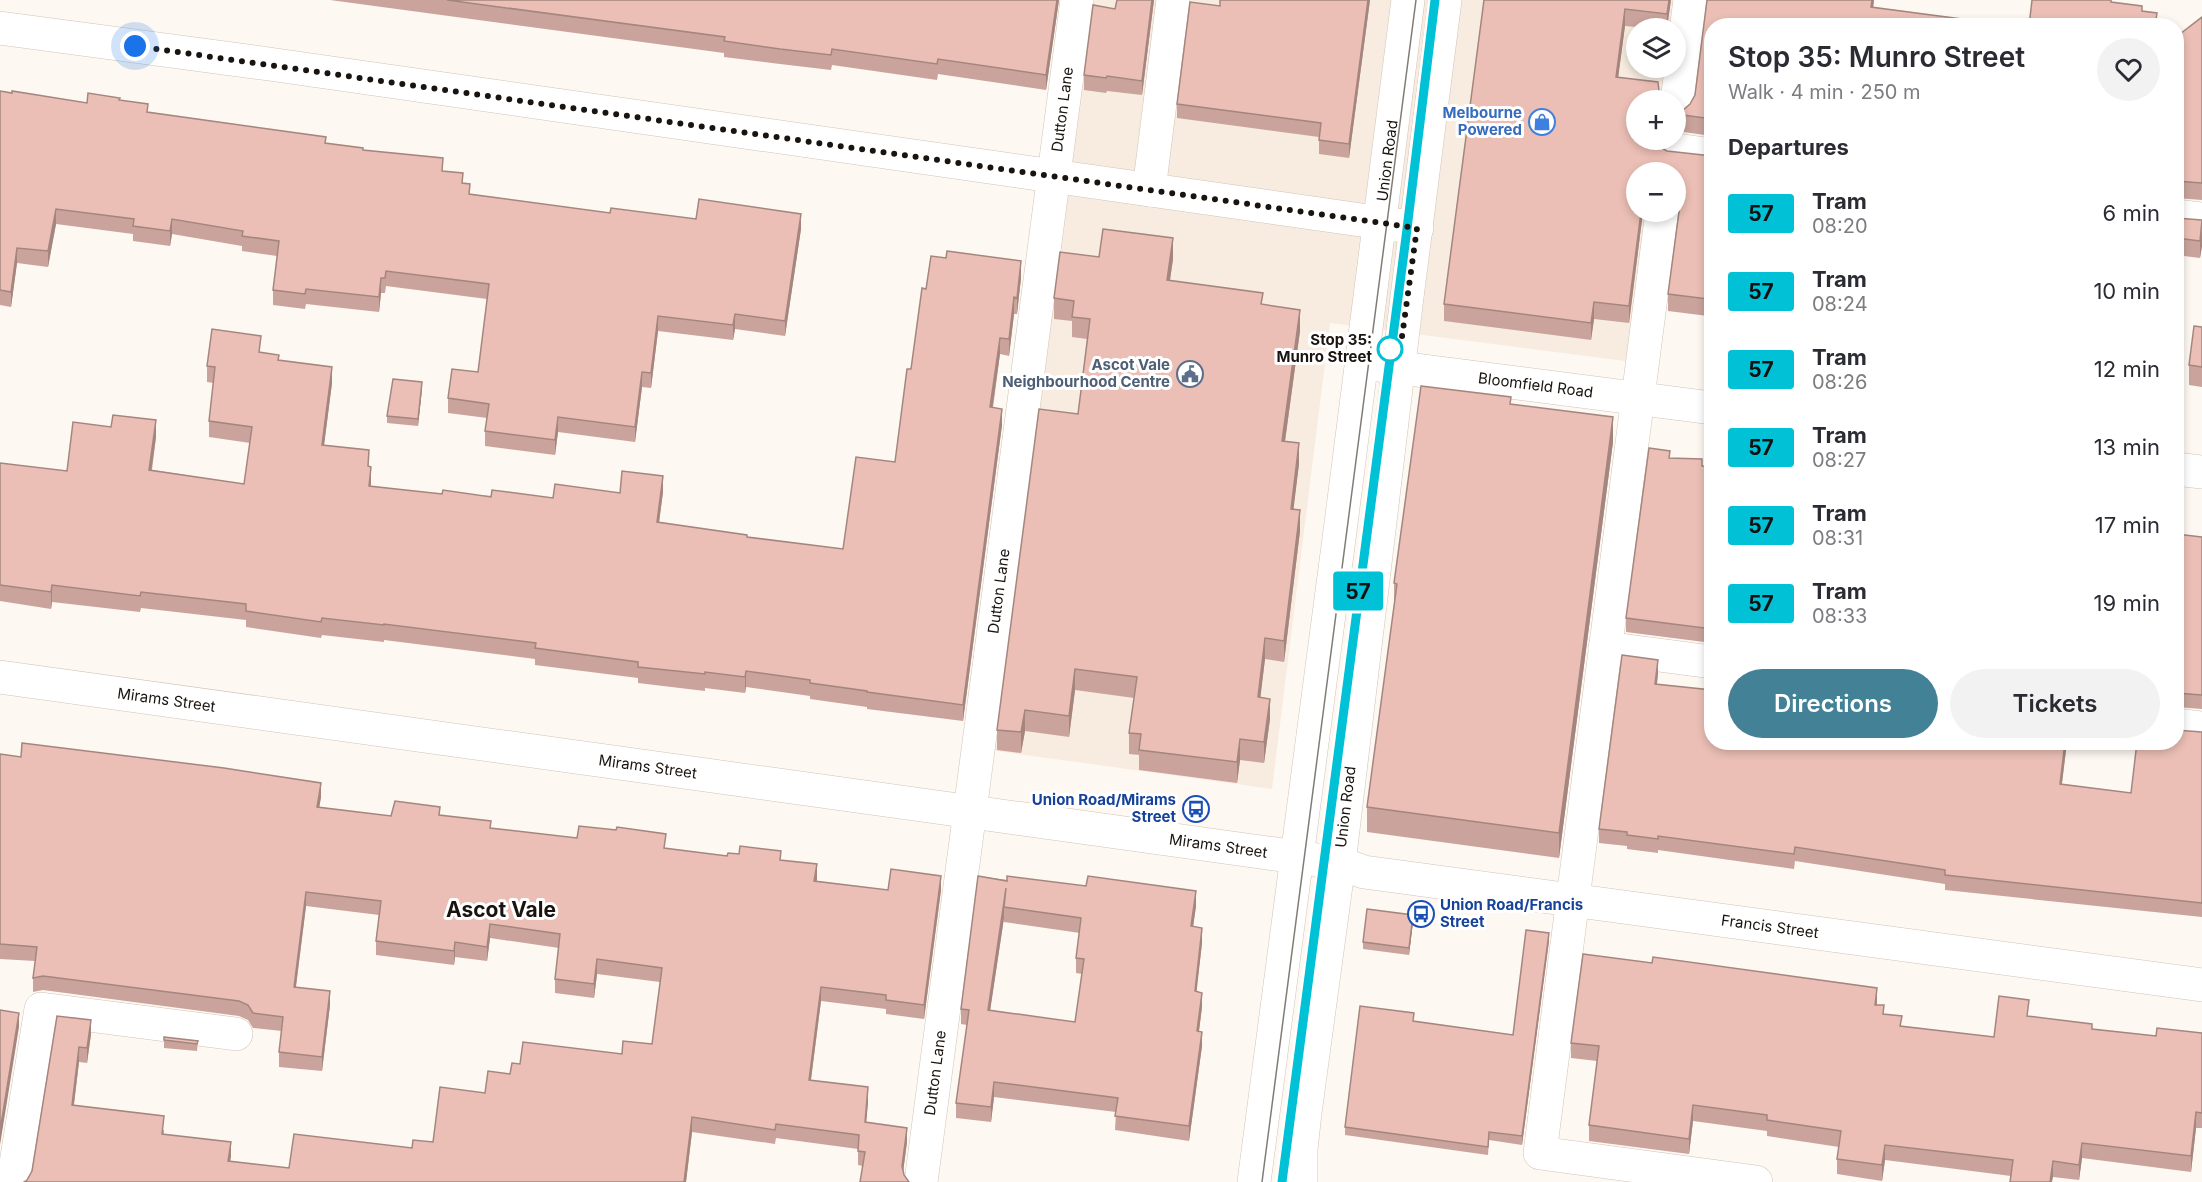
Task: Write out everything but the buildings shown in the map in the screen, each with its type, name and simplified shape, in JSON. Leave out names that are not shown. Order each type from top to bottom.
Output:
[{"type":"street","name":"Dutton Lane","points":[[921,1182],[1077,0]]},
{"type":"street","points":[[1149,190],[1173,0]]},
{"type":"street","name":"Union Road","points":[[1254,1182],[1408,0]]},
{"type":"street","name":"Union Road","points":[[1301,1182],[1301,1149],[1305,1113],[1339,863],[1445,0]]},
{"type":"street","points":[[1678,90],[1690,0]]},
{"type":"street","points":[[0,28],[269,64],[1417,228]]},
{"type":"street","points":[[1670,154],[1704,155]]},
{"type":"street","points":[[2184,217],[2202,219]]},
{"type":"street","points":[[1661,222],[1540,1153],[1756,1182]]},
{"type":"street","name":"Bloomfield Road","points":[[1361,364],[1704,407]]},
{"type":"street","points":[[2184,470],[2202,472]]},
{"type":"street","points":[[1605,648],[1704,661]]},
{"type":"street","name":"Mirams Street","points":[[0,677],[1295,857]]},
{"type":"street","points":[[2184,726],[2202,728]]},
{"type":"street","name":"Union Road","points":[[1295,857],[1339,863]]},
{"type":"street","name":"Francis Street","points":[[1339,863],[1364,872],[2202,985]]},
{"type":"street","points":[[13,1182],[41,1009],[236,1034]]},
{"type":"shaded area","points":[[1078,0],[1685,0],[1683,18],[1626,18],[1626,78],[1676,78],[1674,90],[1626,90],[1626,150],[1658,150],[1646,162],[1626,162],[1626,222],[1658,222],[1640,363],[1330,323],[1272,789],[982,749]]},
{"type":"tram line","points":[[1262,1182],[1416,0]]},
{"type":"tram line","points":[[1282,1182],[1435,0]]},
{"type":"tram line","name":"57","points":[[1282,1182],[1435,0]]},
{"type":"place","name":"Melbourne Powered","points":[[1542,122]]},
{"type":"place","name":"Stop 35: Munro Street","points":[[1390,349]]},
{"type":"place","name":"Ascot Vale Neighbourhood Centre","points":[[1190,374]]},
{"type":"place","name":"Union Road/Mirams Street","points":[[1196,809]]},
{"type":"place","name":"Union Road/Francis Street","points":[[1421,914]]},
{"type":"district","name":"Ascot Vale","points":[[501,910]]},
{"type":"route","points":[[135,46],[1417,228],[1401,344],[1390,349]]}]
